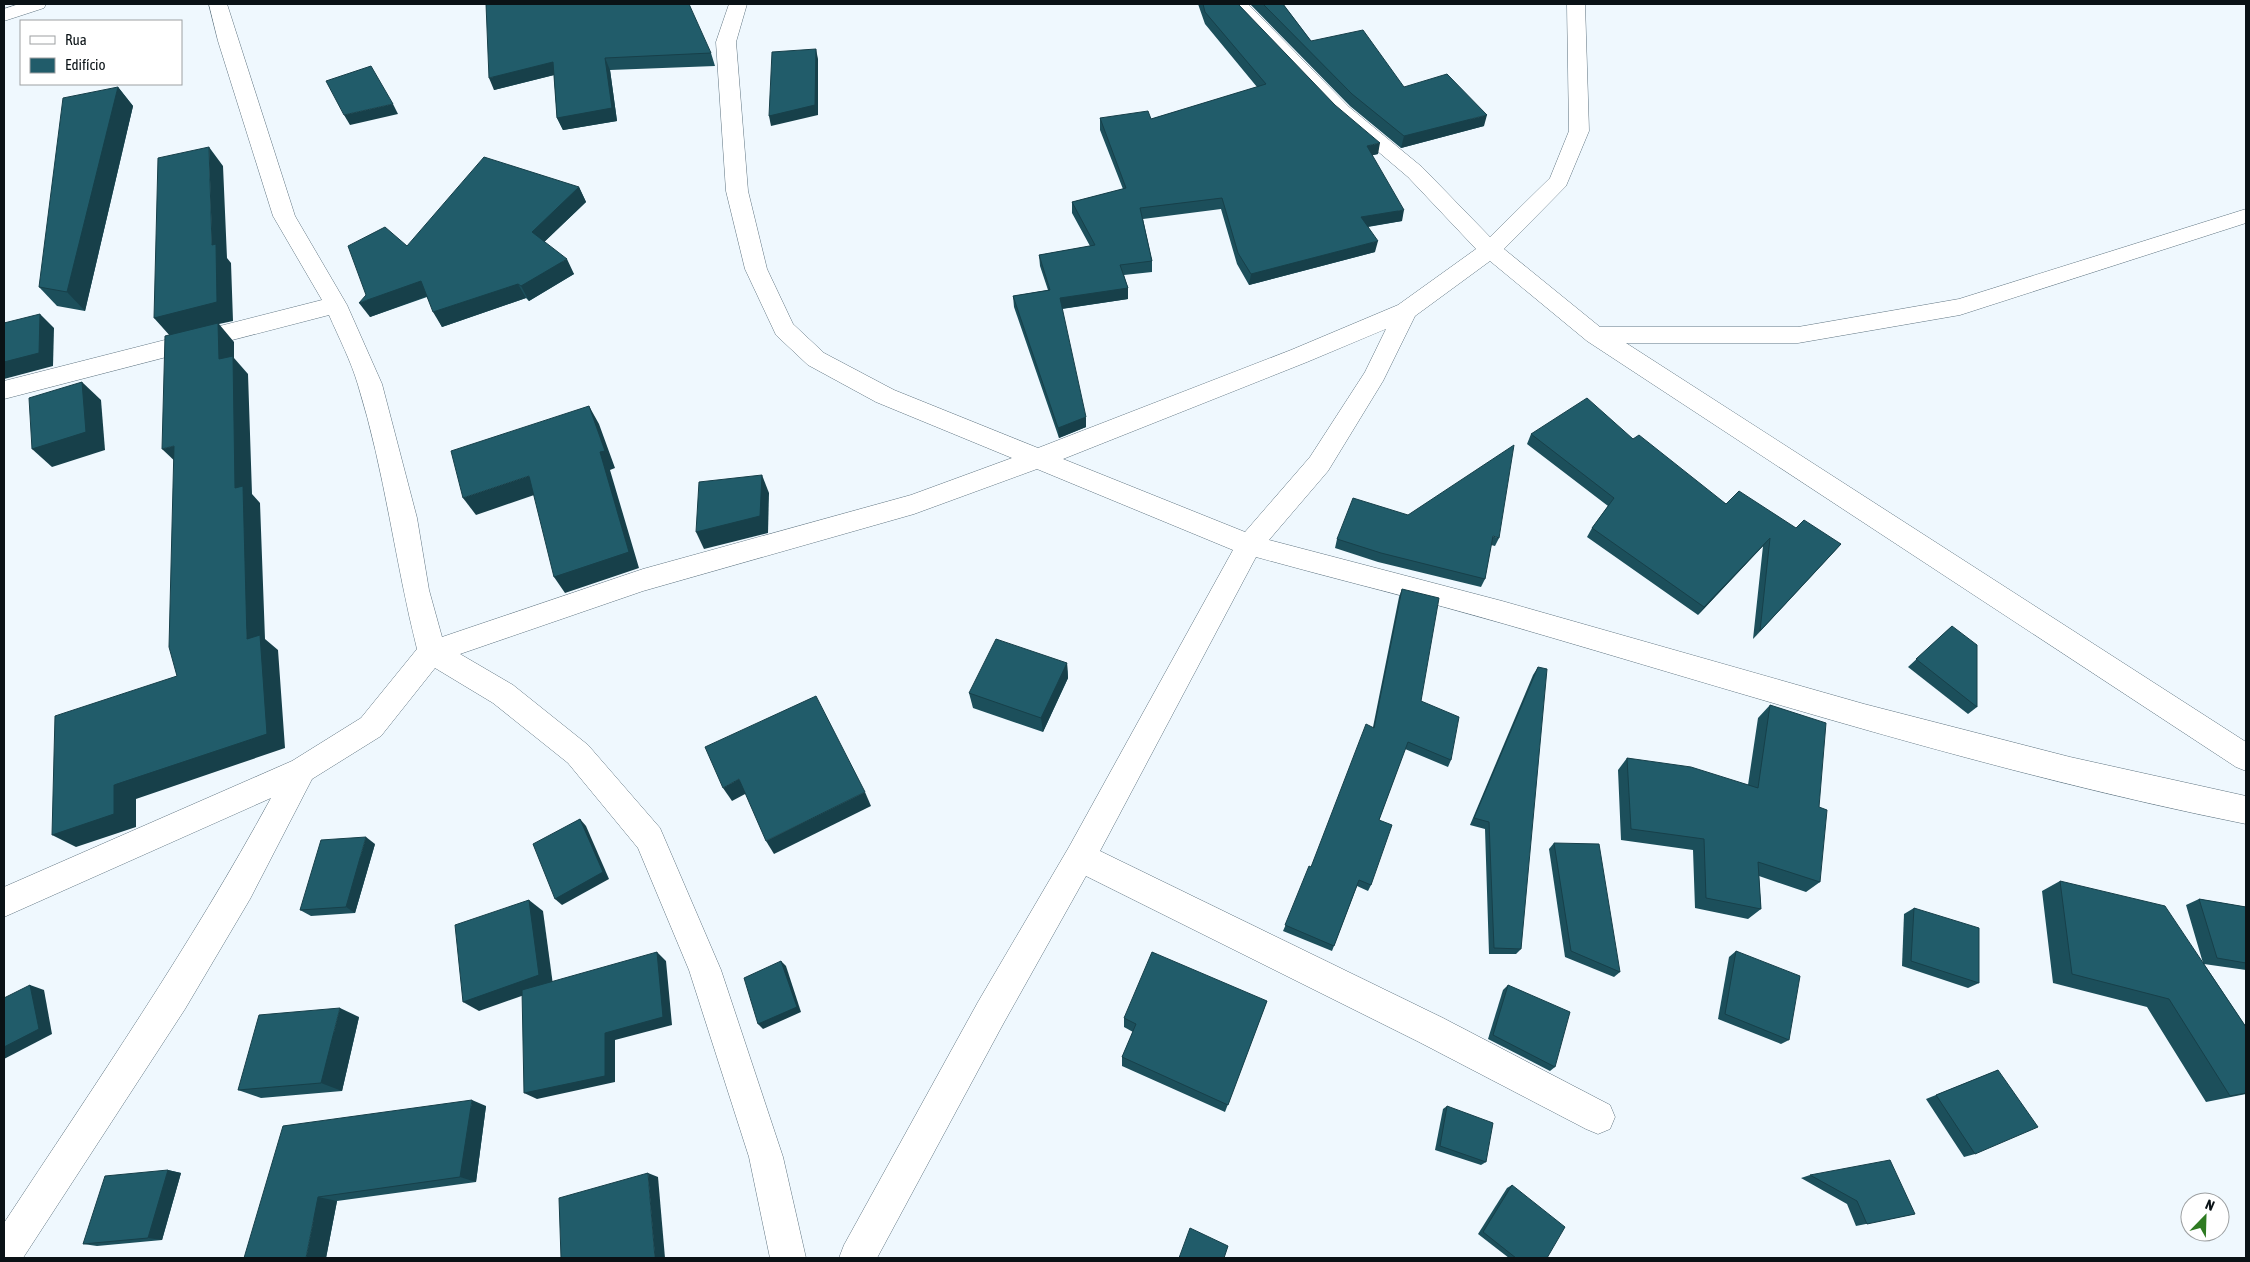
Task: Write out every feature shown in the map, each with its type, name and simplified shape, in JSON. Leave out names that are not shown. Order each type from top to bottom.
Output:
[{"type":"street","points":[[4,16],[37,4]]},
{"type":"street","points":[[218,4],[284,216],[336,305],[370,384],[404,518],[416,590],[432,652],[503,694],[578,754],[649,838],[705,970],[766,1157],[788,1258]]},
{"type":"street","points":[[738,4],[726,42],[736,191],[756,269],[784,329],[816,359],[885,396],[1249,545],[1502,612],[1864,717],[2070,770],[2246,810]]},
{"type":"street","points":[[1238,4],[1342,111],[1415,172],[1490,250],[1595,335],[2246,758]]},
{"type":"street","points":[[4,902],[302,770],[371,727],[432,652],[643,580],[914,504],[1299,356],[1406,311],[1490,250],[1558,181],[1579,131],[1576,4]]},
{"type":"street","points":[[1595,335],[1798,335],[1960,307],[2246,216]]},
{"type":"street","points":[[4,390],[336,305]]},
{"type":"street","points":[[857,1258],[990,1014],[1080,856],[1249,545],[1319,464],[1375,375],[1406,311]]},
{"type":"street","points":[[4,1255],[173,997],[239,888],[302,770]]},
{"type":"street","points":[[1080,856],[1431,1030],[1598,1117]]},
{"type":"building","points":[[486,4],[689,4],[711,53],[605,58],[612,108],[557,118],[553,62],[489,78]]},
{"type":"building","points":[[1203,4],[1238,4],[1335,105],[1380,143],[1367,146],[1404,210],[1361,217],[1378,241],[1251,274],[1238,253],[1222,198],[1140,208],[1152,261],[1120,265],[1128,288],[1060,298],[1086,417],[1058,428],[1013,296],[1050,290],[1039,255],[1095,245],[1072,202],[1126,188],[1100,118],[1148,111],[1151,119],[1266,84],[1205,12]]},
{"type":"building","points":[[1263,4],[1283,4],[1311,41],[1363,30],[1404,87],[1447,74],[1487,115],[1404,136],[1352,94]]},
{"type":"building","points":[[816,49],[815,105],[769,116],[772,52]]},
{"type":"building","points":[[371,66],[393,104],[344,115],[326,81]]},
{"type":"building","points":[[118,87],[67,292],[39,287],[63,98]]},
{"type":"building","points":[[209,147],[212,245],[216,244],[217,302],[154,318],[158,158]]},
{"type":"building","points":[[484,157],[579,187],[532,232],[567,259],[521,286],[518,284],[433,312],[421,281],[359,303],[366,295],[348,246],[385,227],[407,246]]},
{"type":"building","points":[[40,314],[39,353],[4,362],[4,323]]},
{"type":"building","points":[[218,323],[219,359],[233,356],[235,488],[243,486],[247,639],[260,635],[267,734],[114,785],[114,814],[52,835],[55,716],[177,676],[169,647],[174,446],[162,449],[165,336]]},
{"type":"building","points":[[82,382],[86,432],[32,449],[29,398]]},
{"type":"building","points":[[1587,398],[1633,439],[1639,435],[1726,504],[1739,491],[1796,528],[1804,520],[1841,544],[1760,631],[1770,538],[1704,607],[1592,528],[1614,498],[1531,434]]},
{"type":"building","points":[[589,406],[605,451],[600,452],[629,552],[554,577],[529,476],[463,498],[451,451]]},
{"type":"building","points":[[1514,445],[1499,538],[1493,536],[1485,579],[1381,553],[1337,539],[1353,498],[1408,515]]},
{"type":"building","points":[[762,475],[760,516],[696,532],[699,482]]},
{"type":"building","points":[[1402,589],[1439,598],[1421,701],[1459,717],[1451,760],[1408,742],[1379,820],[1392,825],[1371,885],[1359,880],[1334,946],[1285,925],[1309,866],[1311,867],[1366,724],[1374,728]]},
{"type":"building","points":[[1952,626],[1977,645],[1977,707],[1916,659]]},
{"type":"building","points":[[996,639],[1067,663],[1041,718],[969,693]]},
{"type":"building","points":[[1538,667],[1547,669],[1521,949],[1494,948],[1489,822],[1474,818]]},
{"type":"building","points":[[816,696],[865,792],[766,841],[739,779],[723,788],[705,747]]},
{"type":"building","points":[[1770,705],[1826,723],[1819,807],[1827,810],[1820,882],[1758,862],[1761,909],[1706,898],[1704,839],[1631,829],[1627,758],[1691,767],[1758,788]]},
{"type":"building","points":[[580,819],[603,872],[555,899],[533,844]]},
{"type":"building","points":[[366,837],[346,907],[300,910],[321,840]]},
{"type":"building","points":[[1554,843],[1599,844],[1620,972],[1571,951]]},
{"type":"building","points":[[2060,881],[2165,906],[2246,1027],[2246,1093],[2230,1096],[2169,999],[2072,974]]},
{"type":"building","points":[[2199,899],[2246,907],[2246,963],[2217,958]]},
{"type":"building","points":[[529,900],[539,975],[463,1002],[455,925]]},
{"type":"building","points":[[1914,908],[1979,928],[1979,983],[1911,961]]},
{"type":"building","points":[[1736,951],[1800,976],[1789,1040],[1725,1014]]},
{"type":"building","points":[[657,952],[663,1017],[605,1033],[605,1076],[524,1093],[522,990]]},
{"type":"building","points":[[1152,952],[1267,1001],[1228,1105],[1122,1057],[1136,1024],[1124,1018]]},
{"type":"building","points":[[781,961],[797,1007],[758,1024],[744,978]]},
{"type":"building","points":[[30,985],[39,1029],[4,1047],[4,998]]},
{"type":"building","points":[[1508,985],[1570,1012],[1555,1067],[1493,1035]]},
{"type":"building","points":[[340,1008],[321,1083],[238,1090],[259,1015]]},
{"type":"building","points":[[1998,1070],[2038,1127],[1975,1154],[1936,1095]]},
{"type":"building","points":[[472,1100],[460,1177],[318,1197],[306,1258],[244,1258],[283,1126]]},
{"type":"building","points":[[1447,1106],[1493,1123],[1486,1162],[1440,1146]]},
{"type":"building","points":[[1890,1160],[1915,1214],[1867,1224],[1857,1201],[1810,1175]]},
{"type":"building","points":[[168,1170],[148,1238],[83,1244],[105,1176]]},
{"type":"building","points":[[648,1173],[655,1258],[561,1258],[559,1198]]},
{"type":"building","points":[[1512,1185],[1565,1227],[1547,1258],[1516,1258],[1483,1232]]},
{"type":"building","points":[[1190,1228],[1228,1246],[1224,1258],[1179,1258]]}]
